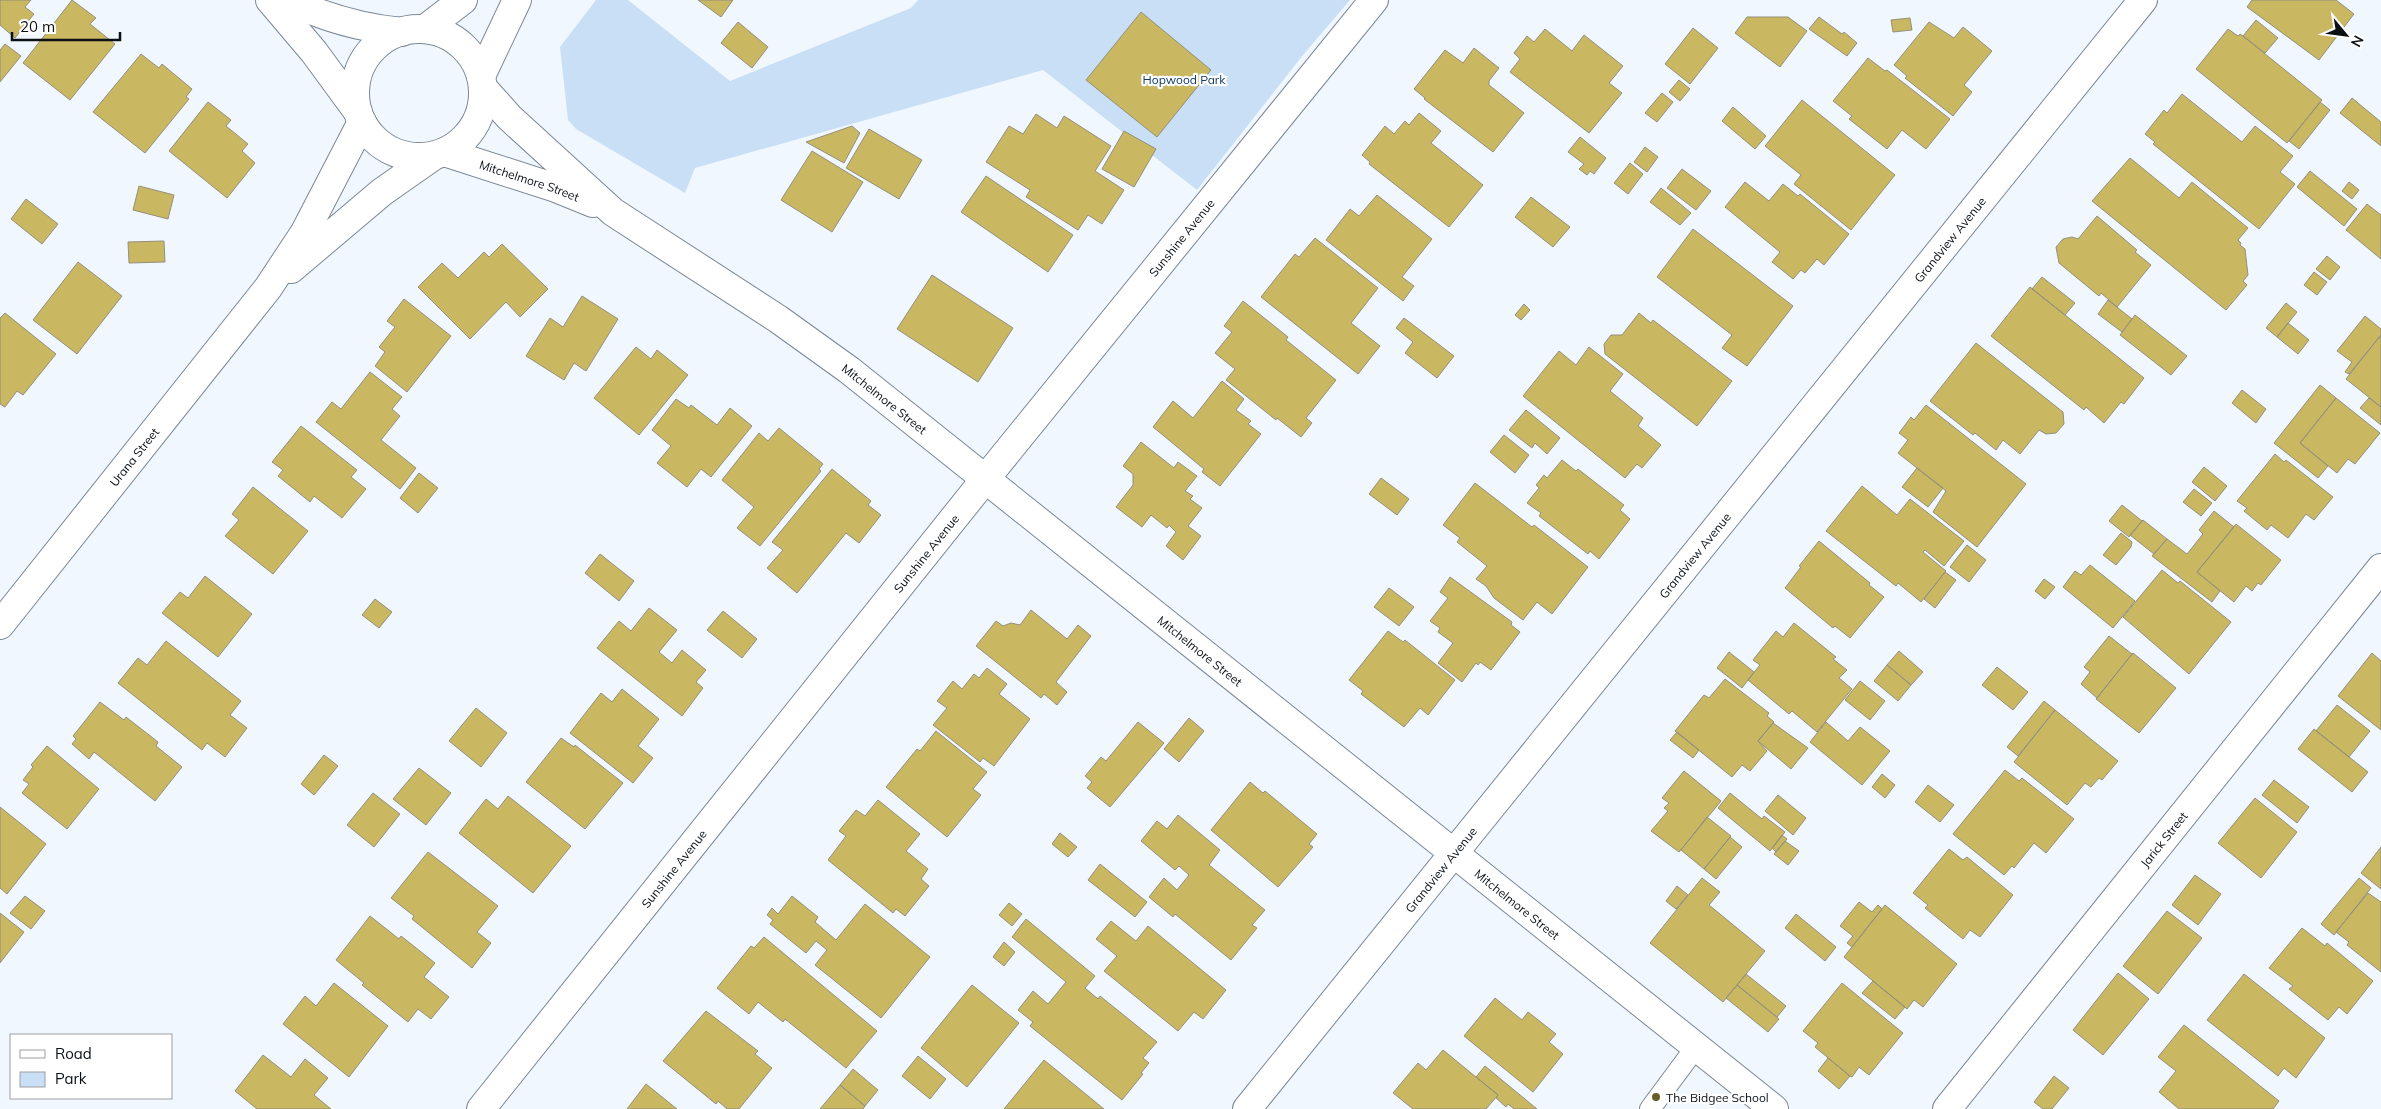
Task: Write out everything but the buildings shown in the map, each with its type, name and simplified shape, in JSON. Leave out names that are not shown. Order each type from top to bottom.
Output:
[{"type":"street","points":[[270,0],[314,52],[360,117],[371,136],[396,153],[414,157],[438,154],[466,137],[476,122],[482,107],[482,83],[472,55],[459,42],[446,34],[370,29],[336,20],[288,0]]},
{"type":"street","points":[[360,117],[355,92],[357,80],[364,62],[376,46],[388,37],[413,31],[463,0]]},
{"type":"street","points":[[482,83],[516,0]]},
{"type":"street","name":"Sunshine Avenue","points":[[481,1109],[986,478],[1374,0]]},
{"type":"street","name":"Grandview Avenue","points":[[1247,1109],[2133,4]]},
{"type":"street","name":"Mitchelmore Street","points":[[482,83],[509,117],[613,212],[778,319],[849,370],[1774,1109]]},
{"type":"street","name":"Urana Street","points":[[0,625],[268,288],[305,232],[360,117]]},
{"type":"street","name":"Urana Street","points":[[268,288],[382,192],[438,154]]},
{"type":"street","name":"Mitchelmore Street","points":[[438,154],[556,188],[613,212]]},
{"type":"street","name":"Jarick Street","points":[[1947,1109],[2381,568]]},
{"type":"lane","points":[[1650,1109],[1696,1046]]},
{"type":"green space","name":"Hopwood Park","points":[[596,0],[628,0],[730,81],[911,8],[918,0],[1350,0],[1303,55],[1197,190],[1043,70],[695,168],[685,193],[576,129],[568,120],[560,47]]},
{"type":"place","name":"The Bidgee School","points":[[1656,1097]]}]
